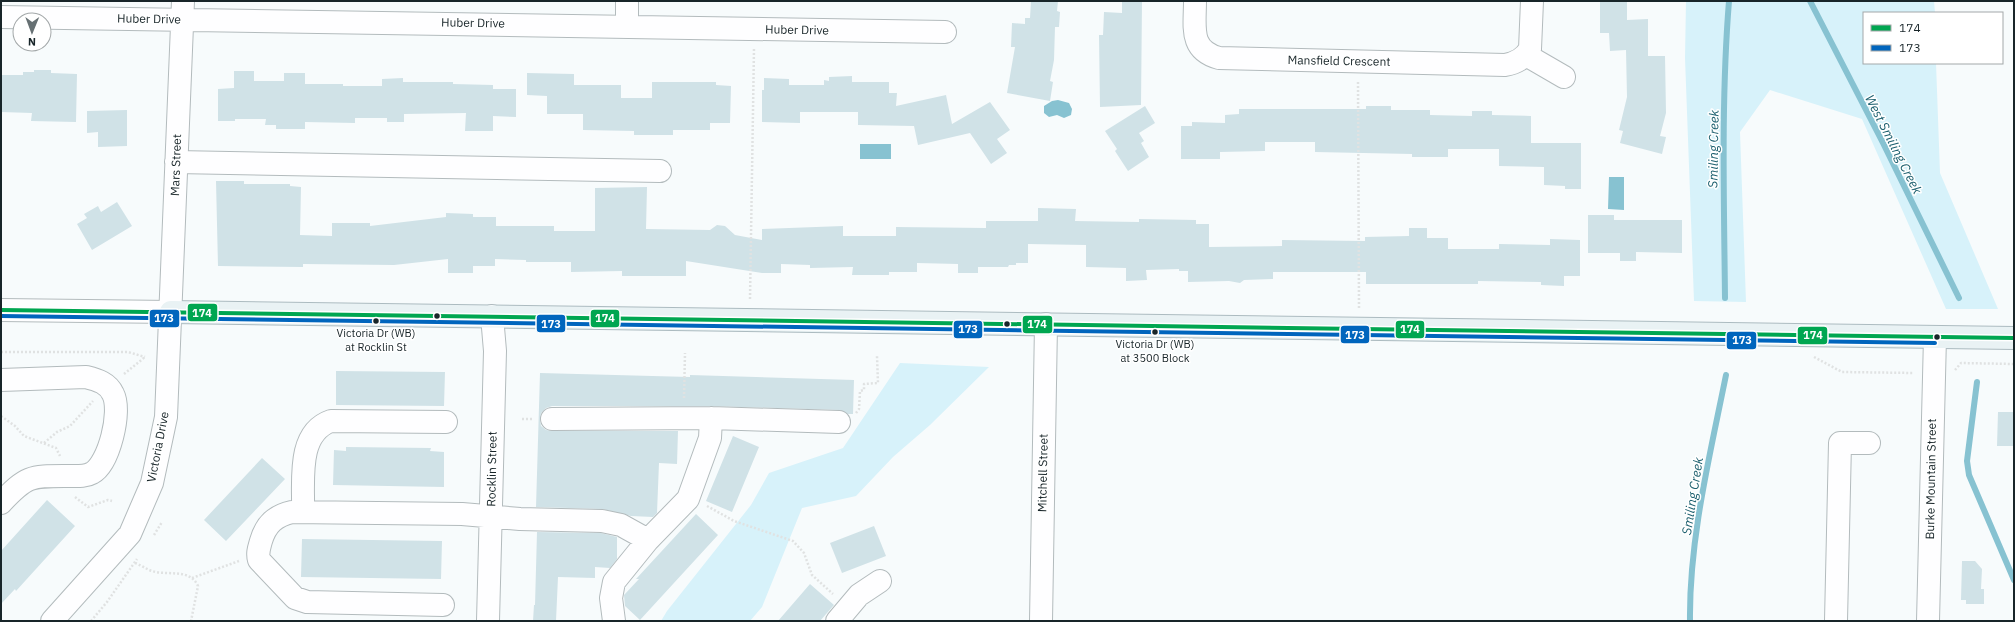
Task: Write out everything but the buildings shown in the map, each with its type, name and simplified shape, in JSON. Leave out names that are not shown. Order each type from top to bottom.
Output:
[{"type":"main road","points":[[171,312],[2014,338]]},
{"type":"street","points":[[627,1],[627,26]]},
{"type":"street","name":"Mansfield Crescent","points":[[1195,1],[1196,38],[1203,52],[1210,56],[1238,60],[1505,65],[1513,63],[1526,55]]},
{"type":"street","points":[[1532,1],[1531,42],[1526,55],[1564,77]]},
{"type":"street","name":"Huber Drive","points":[[1,16],[183,10],[627,26],[945,32]]},
{"type":"street","name":"Mars Street","points":[[171,312],[183,10]]},
{"type":"street","points":[[176,162],[660,171]]},
{"type":"street","points":[[1,310],[171,312]]},
{"type":"street","name":"Victoria Drive","points":[[52,621],[130,534],[152,484],[166,417],[171,312]]},
{"type":"street","name":"Rocklin Street","points":[[488,621],[495,351],[492,316]]},
{"type":"street","name":"Mitchell Street","points":[[1041,621],[1046,324]]},
{"type":"street","name":"Burke Mountain Street","points":[[1928,621],[1935,337]]},
{"type":"street","points":[[1,380],[86,376],[107,386],[117,402],[117,412],[106,458],[100,467],[92,474],[80,476],[41,476],[29,479],[18,485],[1,503]]},
{"type":"street","points":[[614,621],[611,598],[614,582],[648,540],[688,499],[710,438],[711,418]]},
{"type":"street","points":[[552,419],[711,418],[838,422]]},
{"type":"street","points":[[303,512],[305,453],[314,433],[325,423],[331,421],[446,422]]},
{"type":"street","points":[[1836,621],[1840,443],[1869,443]]},
{"type":"street","points":[[443,605],[300,601],[295,598],[259,560],[258,554],[263,534],[267,525],[274,519],[292,512],[462,514],[491,518],[611,522],[648,540]]},
{"type":"street","points":[[842,614],[859,595],[880,581]]},
{"type":"path","points":[[750,320],[754,29]]},
{"type":"path","points":[[1358,62],[1359,305]]},
{"type":"path","points":[[1,352],[128,352],[145,357],[121,377]]},
{"type":"path","points":[[684,401],[685,353]]},
{"type":"path","points":[[859,409],[860,391],[864,390],[864,384],[878,383],[877,356]]},
{"type":"path","points":[[1812,356],[1842,372],[1920,373]]},
{"type":"path","points":[[1953,374],[1961,363],[2014,364]]},
{"type":"path","points":[[44,443],[57,432],[70,426],[95,399]]},
{"type":"path","points":[[1,416],[15,426],[24,436],[56,448],[59,452],[60,460]]},
{"type":"path","points":[[73,495],[88,508],[108,500],[112,501]]},
{"type":"path","points":[[688,499],[708,506],[734,521],[793,541],[804,553],[812,575],[842,614]]},
{"type":"path","points":[[154,536],[162,522]]},
{"type":"path","points":[[192,578],[258,554]]},
{"type":"path","points":[[90,621],[107,602],[140,555]]},
{"type":"path","points":[[135,563],[153,571],[186,574],[192,578],[198,586],[191,621]]},
{"type":"shaded area","points":[[1686,1],[1934,1],[1935,12],[1863,12],[1863,64],[1936,64],[1940,173],[1998,309],[1946,309],[1862,119],[1770,90],[1740,132],[1746,302],[1694,301],[1685,58]]},
{"type":"shaded area","points":[[900,363],[989,367],[930,425],[893,457],[856,496],[802,508],[762,607],[750,621],[661,621],[667,611],[751,505],[769,473],[843,448]]},
{"type":"water","points":[[1058,100],[1069,103],[1072,109],[1071,115],[1064,118],[1057,115],[1049,117],[1044,113],[1044,106],[1052,101]]},
{"type":"water","points":[[860,144],[891,144],[891,159],[860,159]]},
{"type":"water","points":[[1609,177],[1624,177],[1624,210],[1608,209]]},
{"type":"waterway","name":"Smiling Creek","points":[[1725,298],[1724,112],[1726,38],[1729,1]]},
{"type":"waterway","name":"West Smiling Creek","points":[[1810,1],[1883,143],[1959,298]]},
{"type":"waterway","name":"Smiling Creek","points":[[1690,621],[1693,559],[1697,528],[1707,466],[1726,375]]},
{"type":"waterway","name":"West Smiling Creek","points":[[1977,382],[1967,461],[1969,475],[2014,580]]},
{"type":"transit line","name":"174","points":[[1,310],[2014,338]]},
{"type":"transit line","name":"173","points":[[1,316],[1935,343]]},
{"type":"place","name":"Victoria Dr (WB) at Rocklin St","points":[[376,321]]},
{"type":"place","name":"Victoria Dr (WB) at 3500 Block","points":[[1155,332]]}]
